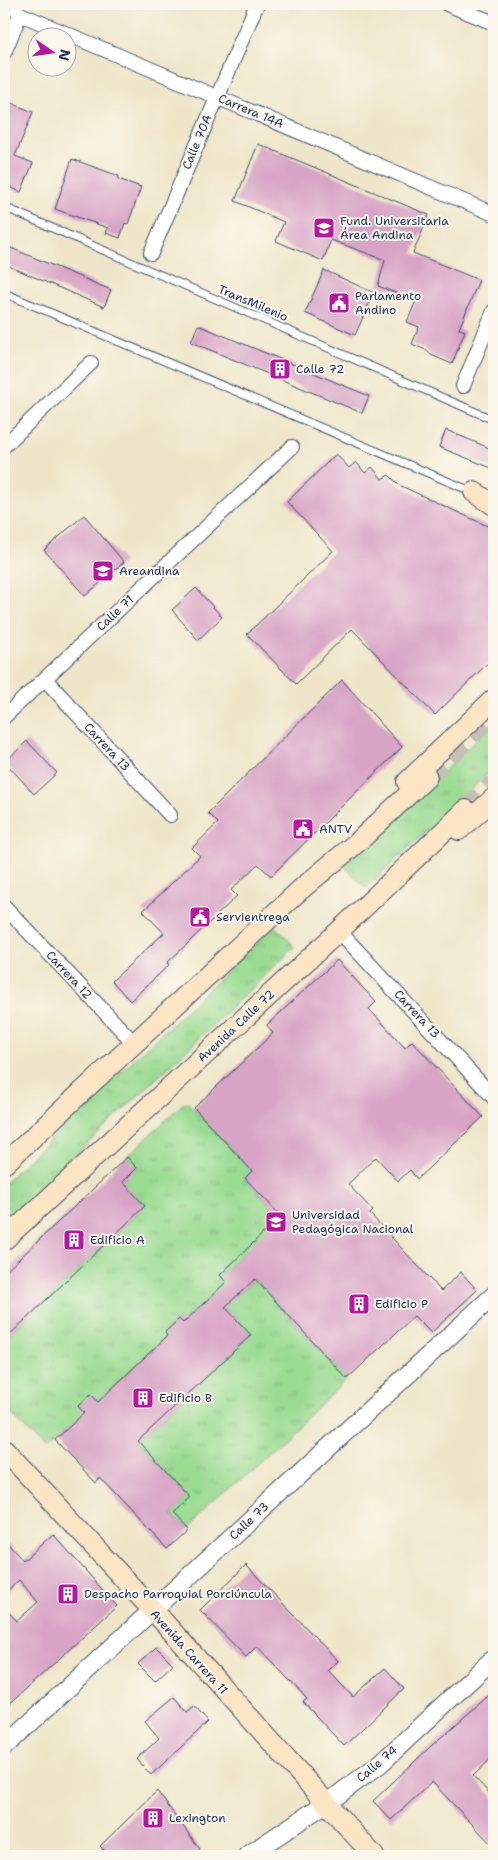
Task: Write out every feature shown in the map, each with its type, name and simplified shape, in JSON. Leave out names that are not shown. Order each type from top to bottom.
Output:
[{"type":"main road","points":[[474,492],[494,505]]},
{"type":"main road","points":[[300,890],[348,837],[494,699]]},
{"type":"main road","points":[[4,1164],[300,890],[360,840],[427,777]]},
{"type":"main road","points":[[339,931],[400,885],[494,798]]},
{"type":"main road","name":"Avenida Calle 72","points":[[4,1240],[339,931],[466,810]]},
{"type":"main road","name":"Avenida Carrera 11","points":[[4,1449],[374,1856]]},
{"type":"street","name":"Calle 70A","points":[[151,253],[257,4]]},
{"type":"street","points":[[447,4],[494,24]]},
{"type":"street","name":"Carrera 14A","points":[[16,9],[216,97],[494,214]]},
{"type":"street","points":[[4,53],[16,9]]},
{"type":"street","points":[[463,386],[494,311]]},
{"type":"street","points":[[4,446],[91,363]]},
{"type":"street","name":"Calle 71","points":[[4,717],[292,447]]},
{"type":"street","name":"Carrera 13","points":[[45,679],[170,815]]},
{"type":"street","name":"Carrera 12","points":[[4,906],[134,1044]]},
{"type":"street","name":"Carrera 13","points":[[339,931],[494,1098]]},
{"type":"street","name":"Calle 73","points":[[4,1747],[153,1612],[494,1296]]},
{"type":"street","name":"Calle 74","points":[[247,1856],[325,1804],[381,1763],[494,1658]]},
{"type":"lane","name":"TransMilenio","points":[[4,207],[494,420]]},
{"type":"lane","points":[[4,293],[494,500]]},
{"type":"green space","points":[[494,723],[494,768],[366,888],[344,866]]},
{"type":"green space","points":[[275,926],[295,947],[4,1223],[4,1183]]},
{"type":"green space","points":[[186,1101],[252,1171],[245,1178],[296,1232],[270,1227],[220,1275],[238,1295],[255,1279],[347,1379],[187,1530],[172,1514],[190,1497],[138,1441],[251,1335],[213,1294],[183,1323],[179,1319],[165,1332],[167,1336],[45,1450],[4,1406],[4,1340],[145,1206],[112,1171]]},
{"type":"building","points":[[4,100],[33,112],[15,156],[33,163],[21,192],[4,185]]},
{"type":"building","name":"Fund. Universitaria Área Andina","points":[[258,144],[429,215],[413,253],[479,280],[459,329],[465,331],[452,364],[412,344],[419,327],[407,322],[416,301],[378,286],[385,260],[331,240],[323,261],[276,241],[284,222],[235,201]]},
{"type":"building","points":[[72,159],[119,176],[118,179],[141,187],[128,224],[125,223],[120,238],[106,233],[108,228],[55,209]]},
{"type":"building","points":[[4,245],[111,290],[104,307],[4,264]]},
{"type":"building","name":"Parlamento Andino","points":[[324,270],[374,293],[355,335],[305,313]]},
{"type":"building","name":"Calle 72","points":[[198,325],[369,396],[362,413],[191,342]]},
{"type":"building","points":[[446,430],[494,450],[494,469],[439,447]]},
{"type":"building","points":[[336,454],[349,468],[356,462],[365,473],[372,467],[382,479],[389,475],[399,485],[494,529],[494,657],[435,715],[352,629],[296,684],[247,634],[333,551],[287,502]]},
{"type":"building","points":[[84,515],[124,562],[85,596],[44,550]]},
{"type":"building","points":[[196,588],[222,617],[198,640],[172,610]]},
{"type":"building","points":[[342,680],[402,747],[271,876],[258,864],[231,890],[237,896],[167,963],[169,965],[130,1001],[112,981],[164,933],[143,911],[200,856],[192,848],[218,823],[208,813]]},
{"type":"building","points":[[27,741],[57,773],[34,794],[5,762]]},
{"type":"building","points":[[337,960],[376,1002],[369,1009],[405,1048],[412,1041],[483,1117],[417,1179],[410,1170],[398,1181],[376,1157],[348,1184],[373,1211],[370,1214],[441,1291],[461,1272],[477,1290],[431,1333],[414,1316],[347,1379],[255,1279],[225,1307],[251,1335],[138,1441],[190,1497],[172,1514],[187,1530],[167,1549],[100,1478],[96,1483],[55,1440],[84,1413],[78,1406],[91,1394],[98,1402],[167,1336],[165,1332],[179,1319],[183,1323],[226,1282],[220,1275],[281,1216],[245,1178],[252,1171],[194,1108],[273,1033],[267,1025]]},
{"type":"building","name":"Edificio A","points":[[127,1157],[137,1168],[123,1182],[145,1206],[4,1340],[4,1273]]},
{"type":"building","name":"Despacho Parroquial Porciúncula","points":[[53,1534],[117,1606],[4,1709],[4,1607],[17,1621],[38,1602],[19,1580],[4,1594],[4,1539],[23,1561]]},
{"type":"building","points":[[246,1565],[338,1661],[328,1670],[353,1697],[385,1668],[404,1689],[344,1746],[303,1702],[307,1699],[257,1646],[246,1657],[200,1610]]},
{"type":"building","points":[[156,1647],[173,1664],[155,1681],[138,1664]]},
{"type":"building","points":[[494,1691],[494,1756],[473,1776],[494,1798],[494,1847],[432,1782],[391,1820],[373,1801],[431,1746]]},
{"type":"building","points":[[174,1697],[187,1712],[194,1706],[208,1722],[151,1775],[137,1759],[159,1738],[145,1721]]},
{"type":"building","name":"Lexington","points":[[157,1791],[200,1849],[190,1856],[110,1856],[100,1846]]},
{"type":"tunnel","points":[[427,777],[494,713]]},
{"type":"tunnel","points":[[466,810],[494,783]]},
{"type":"place","name":"Fund. Universitaria Área Andina","points":[[324,228]]},
{"type":"place","name":"Parlamento Andino","points":[[339,303]]},
{"type":"place","name":"Calle 72","points":[[280,369]]},
{"type":"place","name":"Areandina","points":[[103,571]]},
{"type":"place","name":"ANTV","points":[[303,829]]},
{"type":"place","name":"Servientrega","points":[[200,917]]},
{"type":"place","name":"Universidad Pedagógica Nacional","points":[[276,1222]]},
{"type":"place","name":"Edificio A","points":[[74,1240]]},
{"type":"place","name":"Edificio P","points":[[359,1304]]},
{"type":"place","name":"Edificio B","points":[[143,1398]]},
{"type":"place","name":"Despacho Parroquial Porciúncula","points":[[68,1594]]},
{"type":"place","name":"Lexington","points":[[153,1818]]}]
